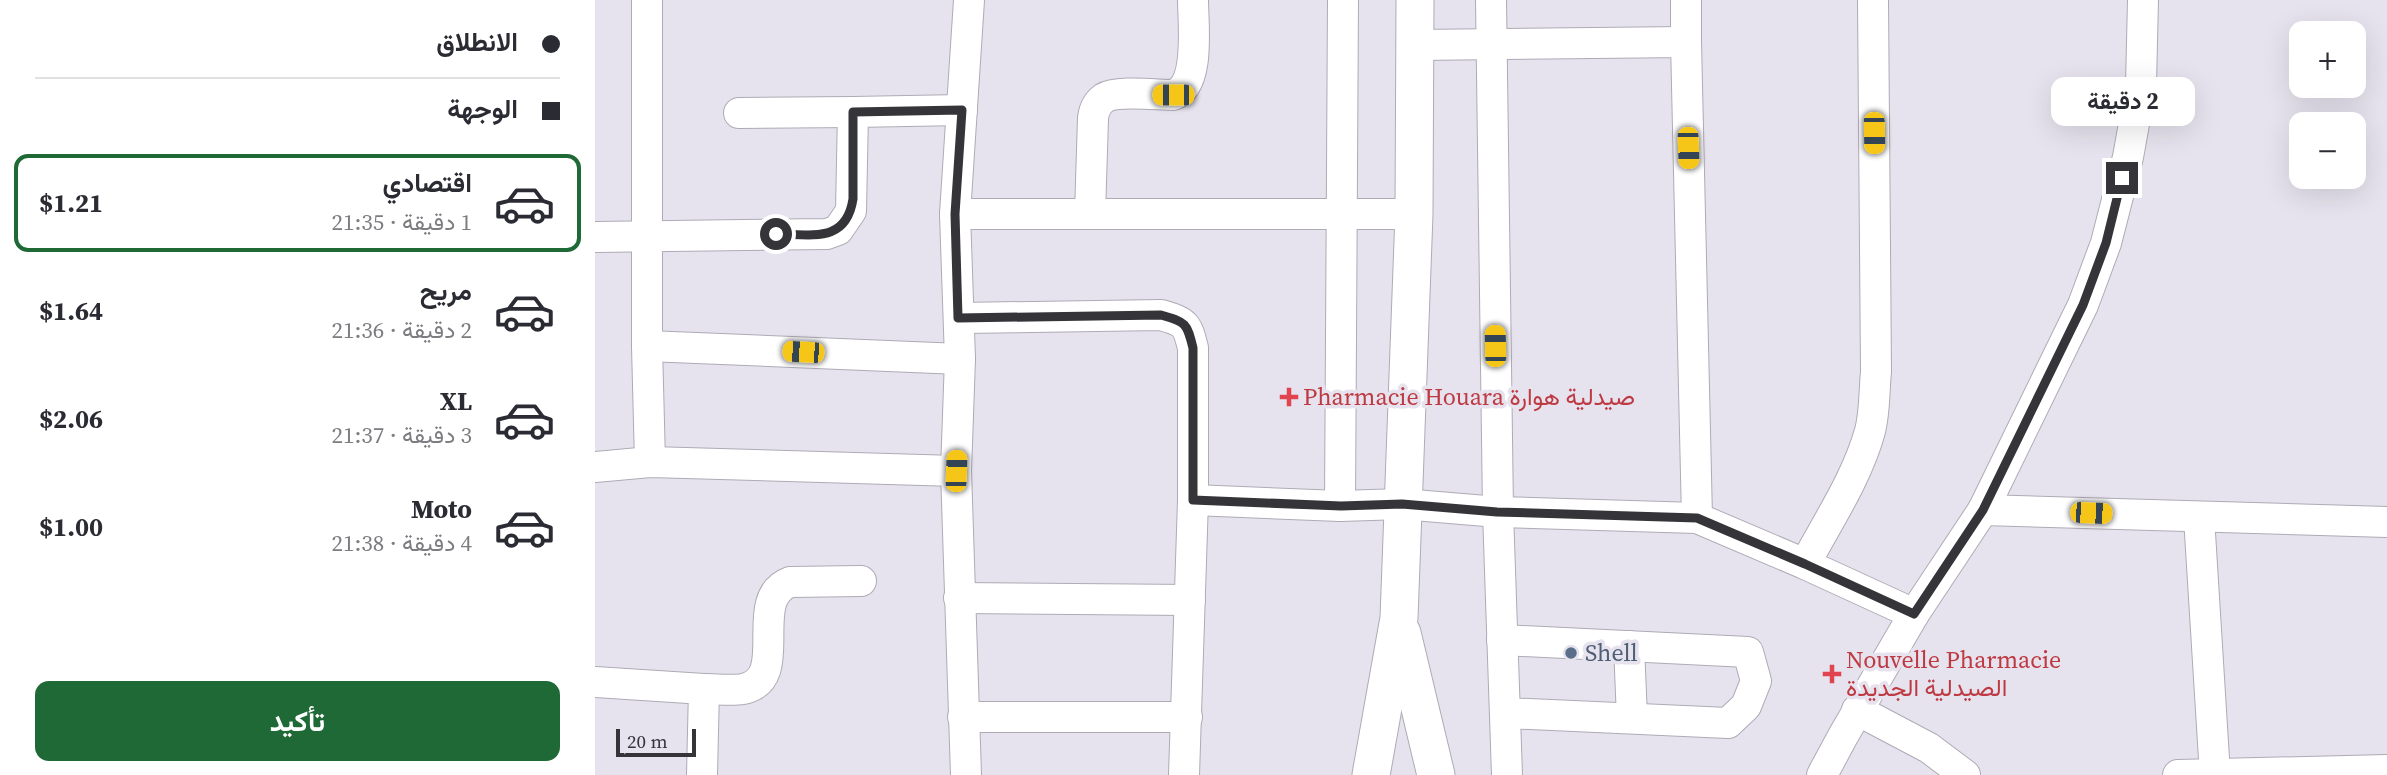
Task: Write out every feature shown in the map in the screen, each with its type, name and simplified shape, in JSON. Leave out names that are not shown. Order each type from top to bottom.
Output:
[{"type":"main road","points":[[1371,775],[1399,618],[1414,214],[1415,0]]},
{"type":"main road","points":[[1399,618],[1436,775]]},
{"type":"street","points":[[647,0],[647,346],[650,462]]},
{"type":"street","points":[[966,775],[956,471],[960,359],[955,214],[969,0]]},
{"type":"street","points":[[1090,214],[1093,118],[1097,105],[1112,95],[1180,93],[1187,84],[1193,66],[1193,0]]},
{"type":"street","points":[[1341,506],[1343,0]]},
{"type":"street","points":[[1491,0],[1497,512],[1507,775]]},
{"type":"street","points":[[1686,0],[1697,518]]},
{"type":"street","points":[[1805,564],[1854,473],[1870,430],[1873,411],[1876,372],[1873,0]]},
{"type":"street","points":[[1822,775],[1914,614],[1983,510],[2083,305],[2106,243],[2128,157],[2141,85],[2143,0]]},
{"type":"street","points":[[1415,45],[1492,42],[1686,42]]},
{"type":"street","points":[[739,113],[962,110]]},
{"type":"street","points":[[595,237],[648,234],[827,234],[838,230],[851,211],[853,199],[853,112]]},
{"type":"street","points":[[955,214],[1414,214]]},
{"type":"street","points":[[958,318],[1161,315],[1180,320],[1188,327],[1193,348],[1193,500],[1184,775]]},
{"type":"street","points":[[647,346],[960,359]]},
{"type":"street","points":[[595,467],[650,462],[956,471]]},
{"type":"street","points":[[1193,500],[1341,506],[1402,504],[1497,512],[1697,518],[1914,614]]},
{"type":"street","points":[[1983,510],[2387,522]]},
{"type":"street","points":[[2199,517],[2215,774]]},
{"type":"street","points":[[595,682],[743,689],[762,676],[768,661],[770,606],[776,591],[790,582],[861,582]]},
{"type":"street","points":[[959,598],[1190,600]]},
{"type":"street","points":[[1502,640],[1748,652],[1756,681],[1746,706],[1728,723],[1505,713]]},
{"type":"street","points":[[1629,646],[1632,719]]},
{"type":"street","points":[[702,775],[704,689]]},
{"type":"street","points":[[964,717],[1187,717]]},
{"type":"street","points":[[1835,775],[1850,723]]},
{"type":"street","points":[[1850,723],[1929,748],[1965,775]]},
{"type":"street","points":[[2178,775],[2387,770]]},
{"type":"place","name":"Pharmacie Houara صيدلية هوارة","points":[[1289,397]]},
{"type":"place","name":"Shell","points":[[1571,653]]},
{"type":"place","name":"Nouvelle Pharmacie الصيدلية الجديدة","points":[[1832,674]]},
{"type":"route","points":[[776,234],[827,234],[838,230],[846,219],[853,199],[853,112],[962,110],[955,214],[958,318],[1161,315],[1180,320],[1188,327],[1193,348],[1193,500],[1341,506],[1402,504],[1497,512],[1697,518],[1914,614],[1983,510],[2083,305],[2106,243],[2122,178]]}]
